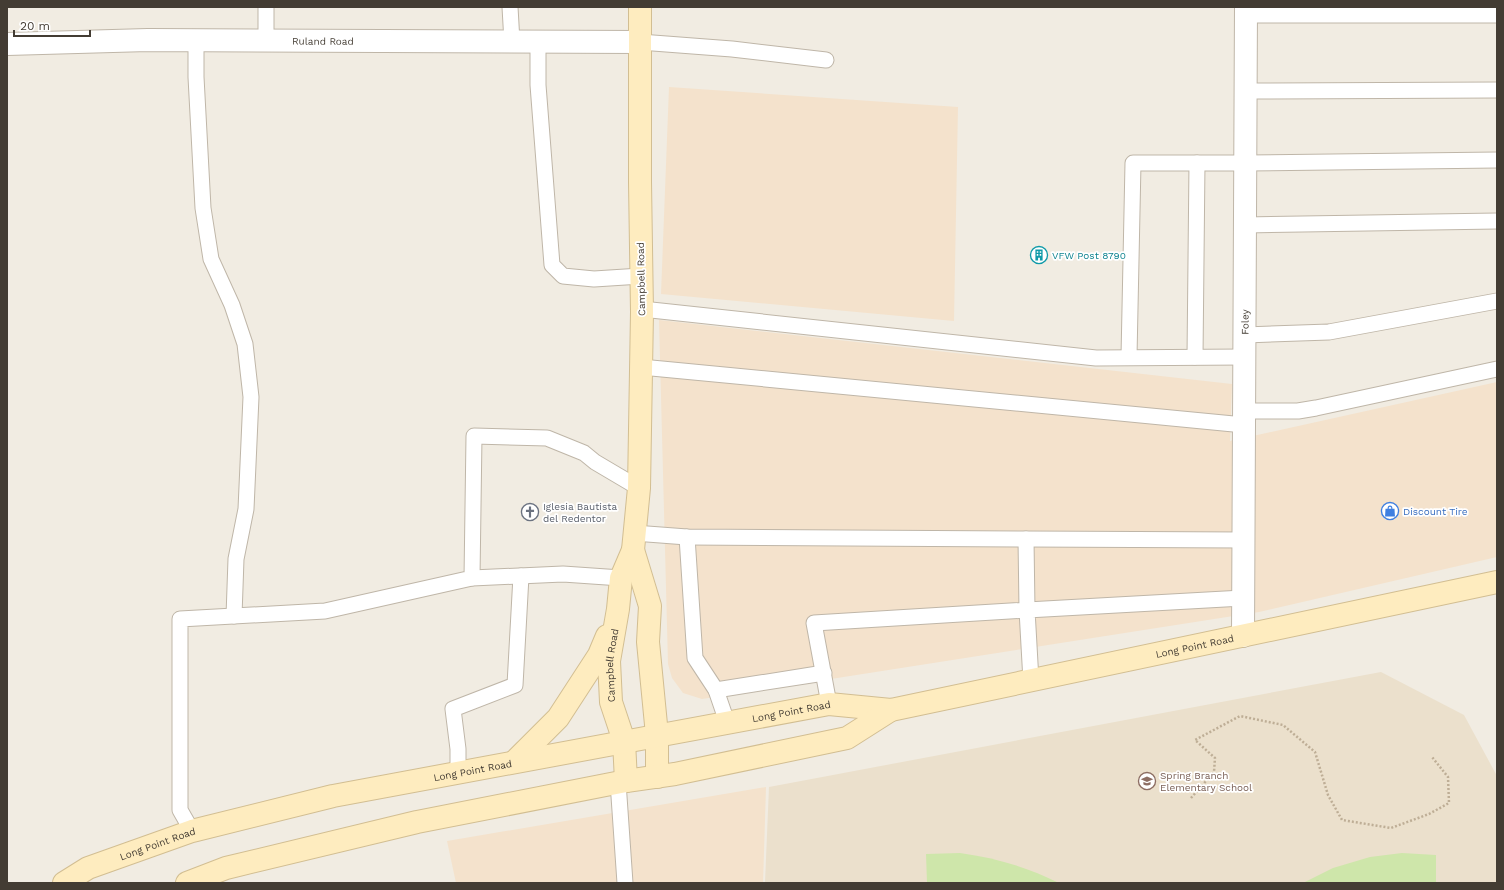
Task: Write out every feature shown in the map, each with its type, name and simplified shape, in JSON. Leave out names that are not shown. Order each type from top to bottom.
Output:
[{"type":"main road","name":"Campbell Road","points":[[622,782],[624,741],[611,702],[609,661],[618,609],[621,578],[633,541],[639,488],[642,308],[640,7]]},
{"type":"main road","name":"Campbell Road","points":[[633,541],[650,606],[648,642],[656,735],[656,777]]},
{"type":"main road","name":"Long Point Road","points":[[64,883],[88,868],[192,831],[333,796],[515,761],[829,704],[892,710],[1497,582]]},
{"type":"main road","points":[[515,761],[558,718],[599,655],[618,609]]},
{"type":"main road","name":"Long Point Road","points":[[187,883],[226,868],[417,822],[622,782],[675,774],[847,738],[892,710]]},
{"type":"street","name":"Foley","points":[[1243,636],[1246,11]]},
{"type":"street","name":"Ruland Road","points":[[7,44],[148,40],[640,42]]},
{"type":"lane","points":[[266,7],[266,40]]},
{"type":"lane","points":[[510,7],[512,42]]},
{"type":"lane","points":[[1246,11],[1497,15]]},
{"type":"lane","points":[[196,40],[196,78],[204,208],[211,259],[232,305],[245,344],[251,397],[246,509],[236,559],[234,616]]},
{"type":"lane","points":[[538,42],[538,86],[552,265],[563,276],[594,279],[641,276]]},
{"type":"lane","points":[[640,42],[732,49],[826,60]]},
{"type":"lane","points":[[1246,91],[1497,90]]},
{"type":"lane","points":[[1129,357],[1133,163],[1246,164],[1497,160]]},
{"type":"lane","points":[[1194,357],[1197,163]]},
{"type":"lane","points":[[1245,226],[1497,221]]},
{"type":"lane","points":[[1244,335],[1329,332],[1497,301]]},
{"type":"lane","points":[[642,308],[1096,358],[1244,357]]},
{"type":"lane","points":[[641,367],[1244,418],[1316,408],[1497,369]]},
{"type":"lane","points":[[472,578],[474,436],[547,438],[584,453],[595,462],[639,488]]},
{"type":"lane","points":[[633,541],[687,537],[1244,540]]},
{"type":"lane","points":[[687,537],[695,658],[716,690],[727,722]]},
{"type":"lane","points":[[1026,539],[1027,610],[1031,681]]},
{"type":"lane","points":[[192,831],[180,810],[180,619],[325,611],[472,578],[563,574],[621,578]]},
{"type":"lane","points":[[458,772],[458,749],[453,709],[515,685],[521,576]]},
{"type":"lane","points":[[829,704],[814,623],[1243,598]]},
{"type":"lane","points":[[716,690],[824,673]]},
{"type":"lane","points":[[622,782],[625,883]]},
{"type":"path","points":[[1191,798],[1214,772],[1216,758],[1195,740],[1240,716],[1283,725],[1315,752],[1328,795],[1342,820],[1391,828],[1429,814],[1449,803],[1448,777],[1432,757]]},
{"type":"shaded area","points":[[669,87],[958,107],[954,321],[661,294]]},
{"type":"shaded area","points":[[659,320],[1232,384],[1230,441],[1497,382],[1497,557],[1259,612],[702,699],[683,693],[672,678],[668,664]]},
{"type":"shaded area","name":"Spring Branch Elementary School","points":[[1381,672],[1464,715],[1497,776],[1497,883],[765,883],[769,787]]},
{"type":"shaded area","points":[[766,787],[763,883],[456,883],[447,841]]},
{"type":"green space","points":[[960,853],[1011,864],[1035,872],[1059,883],[927,883],[926,854]]},
{"type":"green space","points":[[1402,853],[1436,855],[1436,883],[1303,883],[1333,868],[1370,857]]},
{"type":"place","name":"VFW Post 8790","points":[[1039,255]]},
{"type":"place","name":"Discount Tire","points":[[1390,511]]},
{"type":"place","name":"Iglesia Bautista del Redentor","points":[[530,512]]},
{"type":"place","name":"Spring Branch Elementary School","points":[[1147,781]]}]
